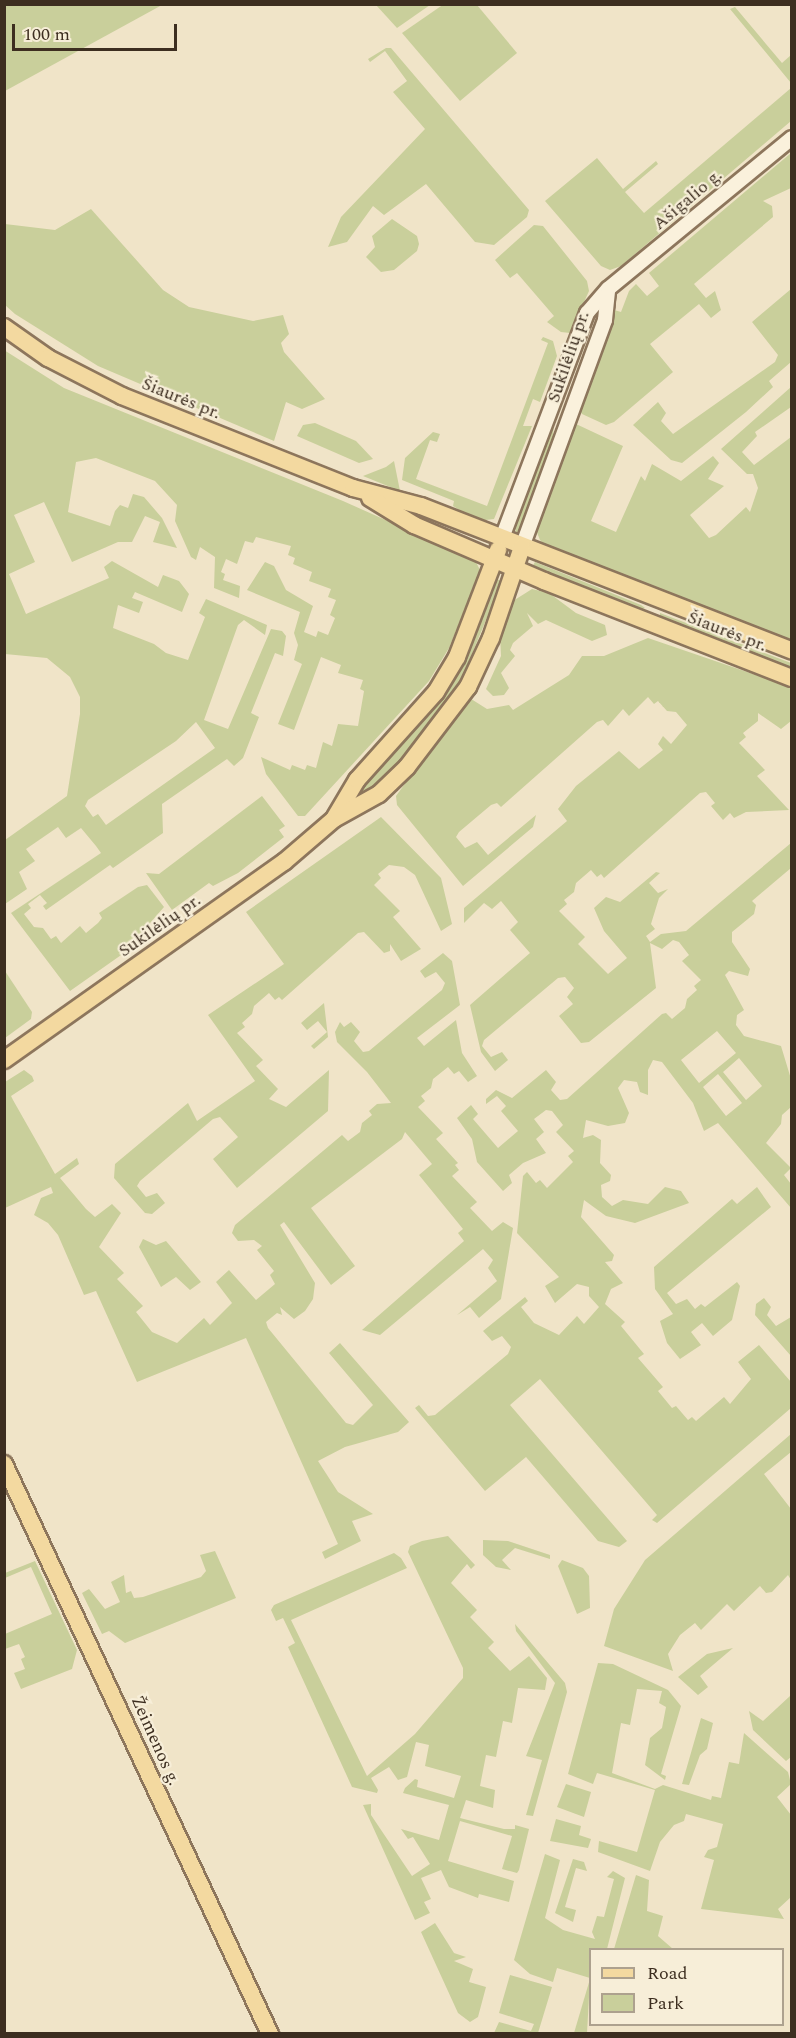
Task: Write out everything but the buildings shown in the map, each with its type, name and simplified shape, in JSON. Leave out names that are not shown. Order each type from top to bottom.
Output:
[{"type":"main road","name":"Šiaurės pr.","points":[[4,327],[88,381],[353,488],[422,506],[657,601],[792,651]]},
{"type":"main road","name":"Šiaurės pr.","points":[[353,488],[414,525],[648,623],[792,678]]},
{"type":"main road","name":"Sukilėlių pr.","points":[[334,819],[357,780],[436,692],[457,657],[502,538]]},
{"type":"main road","name":"Sukilėlių pr.","points":[[4,1060],[275,868],[334,819],[378,794],[407,767],[455,706],[491,638],[522,547]]},
{"type":"main road","points":[[648,623],[657,601]]},
{"type":"main road","name":"Žeimenos g.","points":[[4,1464],[270,2034]]},
{"type":"street","name":"Ašigalio g.","points":[[608,289],[792,138]]},
{"type":"street","name":"Sukilėlių pr.","points":[[502,538],[587,313],[608,289]]},
{"type":"street","name":"Sukilėlių pr.","points":[[522,547],[605,320],[608,289]]},
{"type":"green space","points":[[5,4],[162,5],[5,91]]},
{"type":"green space","points":[[444,4],[477,5],[517,53],[460,101],[402,33]]},
{"type":"green space","points":[[376,5],[430,5],[397,28]]},
{"type":"green space","points":[[735,7],[782,63],[791,55],[791,83],[730,9]]},
{"type":"green space","points":[[386,48],[391,48],[529,210],[527,217],[494,245],[475,242],[426,184],[384,215],[373,206],[347,242],[328,247],[341,217],[425,129],[393,92],[407,81],[385,51],[370,62],[368,59]]},
{"type":"green space","points":[[791,88],[791,121],[621,266],[610,270],[601,266],[545,201],[597,158],[623,189],[656,161],[658,164],[625,192],[644,213]]},
{"type":"green space","points":[[791,153],[791,188],[763,201],[772,206],[773,217],[694,284],[706,298],[715,291],[721,310],[711,318],[699,304],[650,344],[673,372],[614,422],[606,425],[582,414],[578,407],[614,310],[621,312],[629,291],[636,284],[647,296],[659,286],[649,273]]},
{"type":"green space","points":[[91,209],[163,290],[189,307],[253,321],[283,315],[289,334],[281,343],[284,352],[325,399],[302,409],[286,402],[274,441],[98,366],[15,314],[5,305],[5,224],[55,230]]},
{"type":"green space","points":[[392,219],[417,236],[419,244],[417,251],[394,270],[381,272],[366,257],[375,247],[372,236]]},
{"type":"green space","points":[[534,225],[543,226],[587,281],[589,291],[570,333],[561,332],[547,322],[554,316],[517,273],[510,278],[495,260]]},
{"type":"green space","points":[[791,289],[791,362],[769,381],[773,387],[746,412],[682,463],[671,460],[633,425],[658,402],[666,413],[661,421],[673,434],[775,362],[778,355],[752,322]]},
{"type":"green space","points":[[543,337],[553,341],[557,356],[540,402],[533,399],[523,426],[532,426],[494,519],[477,521],[453,506],[454,501],[402,480],[405,458],[433,432],[440,434],[437,442],[430,440],[416,479],[487,506],[548,343],[541,340]]},
{"type":"green space","points":[[4,350],[64,388],[343,501],[475,560],[482,574],[482,580],[476,581],[449,648],[429,681],[305,816],[298,816],[266,774],[261,757],[290,770],[292,765],[305,770],[307,765],[316,768],[323,742],[332,746],[338,724],[358,726],[364,691],[360,689],[363,680],[338,673],[341,665],[321,657],[294,730],[278,724],[302,664],[294,660],[298,645],[294,633],[300,612],[247,590],[265,562],[274,566],[286,590],[313,606],[304,632],[316,637],[318,631],[328,635],[335,618],[330,615],[336,600],[328,597],[331,589],[309,581],[312,572],[293,564],[295,558],[288,555],[291,546],[256,537],[253,543],[245,541],[237,564],[226,559],[221,572],[225,574],[223,580],[240,586],[239,598],[214,588],[215,557],[200,547],[196,560],[191,557],[175,521],[177,505],[155,481],[96,458],[76,462],[68,512],[110,526],[115,511],[120,505],[128,508],[133,494],[144,497],[162,518],[177,548],[153,542],[160,522],[145,516],[132,542],[118,542],[72,562],[44,502],[14,515],[35,562],[9,574],[26,614],[109,578],[104,567],[112,561],[158,587],[163,575],[179,581],[189,594],[182,612],[135,592],[132,598],[143,602],[139,613],[118,605],[113,628],[154,644],[166,653],[188,660],[205,617],[199,613],[206,599],[267,625],[265,635],[244,620],[238,625],[204,720],[228,729],[271,629],[282,631],[286,636],[283,656],[275,653],[251,713],[259,717],[243,758],[234,766],[227,759],[162,804],[163,833],[113,868],[110,865],[46,910],[43,906],[47,903],[40,895],[28,904],[31,908],[24,914],[34,927],[43,928],[51,939],[56,936],[61,943],[80,926],[86,933],[102,918],[99,913],[138,887],[147,885],[164,907],[124,953],[70,991],[11,913],[101,853],[81,828],[66,838],[58,827],[26,849],[35,861],[19,872],[27,889],[5,904],[5,840],[67,796],[80,714],[80,697],[70,677],[47,658],[5,654]],"holes":[[[196,722],[215,748],[106,825],[98,814],[93,817],[85,806],[88,800],[176,741]]]},
{"type":"green space","points":[[575,367],[554,424],[552,444],[522,527],[516,533],[515,528]]},
{"type":"green space","points":[[791,387],[791,407],[755,432],[757,436],[742,452],[754,465],[791,437],[791,644],[546,547],[540,540],[536,530],[539,516],[571,428],[576,424],[623,446],[591,521],[616,532],[641,476],[645,481],[652,464],[681,481],[713,456],[719,463],[708,479],[724,486],[690,515],[709,538],[716,535],[746,507],[750,512],[758,488],[753,474],[747,474],[721,449]]},
{"type":"green space","points":[[315,423],[356,441],[373,459],[359,463],[297,436],[303,425]]},
{"type":"green space","points":[[394,461],[400,491],[363,476],[386,467]]},
{"type":"green space","points":[[535,562],[645,608],[640,610],[549,576],[532,567]]},
{"type":"green space","points":[[496,579],[502,581],[458,688],[402,762],[361,795],[358,788],[421,720],[461,663]]},
{"type":"green space","points":[[532,589],[549,593],[576,613],[605,625],[607,635],[592,641],[546,620],[538,624],[527,613],[533,626],[513,643],[510,650],[515,656],[501,673],[509,688],[504,695],[493,696],[486,689],[501,656],[500,634],[513,601]]},
{"type":"green space","points":[[660,613],[791,663],[791,671],[660,620]]},
{"type":"green space","points":[[648,638],[791,687],[791,721],[781,729],[758,713],[758,721],[743,733],[746,737],[739,743],[765,770],[757,776],[789,810],[746,812],[734,818],[730,813],[723,820],[711,806],[715,803],[706,792],[700,793],[604,878],[601,874],[597,877],[591,870],[576,883],[574,892],[564,900],[567,904],[559,911],[585,937],[578,944],[608,974],[627,958],[604,931],[594,908],[606,897],[620,902],[656,872],[660,873],[649,883],[658,893],[668,889],[659,898],[651,924],[655,929],[646,936],[650,942],[661,934],[686,931],[791,843],[791,868],[752,901],[756,905],[754,914],[732,932],[732,942],[750,969],[748,976],[729,971],[725,975],[744,1010],[737,1015],[736,1025],[744,1036],[781,1046],[791,1079],[791,1107],[782,1115],[781,1124],[766,1143],[791,1168],[784,1175],[791,1184],[791,1208],[718,1123],[704,1131],[693,1103],[662,1062],[653,1060],[648,1070],[648,1095],[640,1092],[637,1082],[624,1080],[618,1088],[629,1113],[625,1123],[608,1126],[586,1120],[583,1138],[593,1135],[601,1140],[600,1163],[611,1175],[610,1181],[601,1185],[602,1197],[612,1206],[623,1200],[648,1204],[665,1187],[681,1191],[689,1203],[635,1223],[606,1216],[584,1200],[581,1217],[614,1255],[612,1261],[605,1262],[623,1283],[611,1289],[605,1304],[625,1322],[621,1326],[644,1354],[638,1358],[663,1387],[658,1391],[672,1408],[676,1406],[688,1420],[692,1417],[696,1421],[724,1397],[730,1404],[751,1379],[738,1362],[759,1345],[791,1382],[791,1408],[657,1523],[652,1520],[657,1515],[540,1379],[510,1405],[627,1541],[619,1547],[598,1541],[526,1457],[485,1491],[415,1408],[419,1405],[428,1416],[435,1415],[508,1354],[511,1347],[502,1336],[492,1341],[483,1331],[525,1297],[528,1301],[521,1307],[534,1323],[559,1335],[577,1316],[584,1324],[599,1307],[589,1296],[589,1287],[577,1284],[555,1303],[545,1286],[559,1277],[517,1233],[523,1176],[527,1172],[536,1183],[540,1180],[547,1188],[573,1162],[568,1156],[574,1151],[556,1132],[563,1125],[552,1111],[546,1110],[534,1119],[544,1132],[536,1139],[546,1153],[523,1163],[509,1175],[512,1183],[503,1191],[477,1162],[472,1139],[457,1118],[471,1105],[478,1114],[473,1119],[498,1148],[518,1131],[501,1111],[506,1106],[497,1096],[486,1104],[486,1099],[496,1090],[512,1098],[546,1070],[556,1082],[551,1090],[560,1100],[567,1099],[662,1014],[666,1013],[672,1019],[685,1008],[687,999],[697,990],[694,986],[701,980],[682,961],[689,955],[679,942],[673,940],[662,949],[650,943],[656,988],[589,1042],[581,1043],[559,1016],[573,1004],[567,997],[574,988],[565,977],[558,978],[484,1040],[482,1046],[491,1057],[502,1052],[508,1060],[495,1071],[481,1052],[470,1005],[530,953],[510,930],[518,922],[501,901],[492,909],[484,903],[464,923],[464,908],[567,821],[558,809],[576,786],[619,751],[639,769],[663,750],[658,744],[663,736],[671,744],[687,725],[676,712],[667,711],[658,701],[654,704],[648,697],[629,716],[623,709],[608,726],[603,720],[597,722],[501,807],[497,803],[491,805],[459,832],[456,837],[465,848],[477,842],[488,855],[536,815],[533,827],[463,886],[397,805],[396,796],[468,697],[487,709],[509,705],[513,710],[569,675],[582,656],[604,656]],"holes":[[[717,1031],[736,1053],[699,1083],[681,1060]],[[739,1058],[762,1086],[746,1100],[723,1072]],[[718,1074],[742,1103],[726,1116],[703,1087]]]},
{"type":"green space","points":[[262,796],[285,826],[279,830],[284,837],[238,873],[213,886],[209,883],[172,910],[146,873],[159,874]]},
{"type":"green space","points":[[381,817],[441,878],[452,924],[441,931],[415,875],[404,867],[389,865],[378,874],[381,878],[374,885],[400,911],[393,917],[421,949],[401,961],[390,944],[390,951],[384,953],[364,932],[358,933],[282,1000],[279,997],[275,1000],[269,993],[254,1006],[252,1014],[242,1023],[245,1027],[237,1033],[263,1060],[256,1066],[278,1089],[269,1099],[286,1107],[329,1070],[328,1111],[237,1188],[213,1159],[238,1137],[220,1117],[213,1119],[140,1181],[137,1186],[146,1197],[157,1193],[165,1203],[152,1214],[145,1213],[114,1178],[115,1164],[188,1103],[197,1121],[255,1081],[208,1015],[284,964],[246,912]]},
{"type":"green space","points":[[443,953],[452,961],[460,1005],[417,1038],[424,1046],[456,1020],[462,1053],[477,1076],[468,1082],[459,1071],[454,1074],[448,1067],[433,1079],[431,1088],[421,1096],[425,1101],[418,1107],[443,1133],[436,1139],[458,1163],[455,1165],[459,1170],[452,1176],[477,1202],[470,1208],[492,1231],[503,1222],[513,1228],[501,1299],[479,1318],[470,1307],[457,1315],[497,1281],[488,1268],[493,1260],[483,1249],[380,1335],[362,1330],[464,1241],[458,1233],[463,1229],[419,1175],[432,1164],[405,1132],[402,1139],[311,1208],[355,1266],[331,1285],[284,1222],[280,1225],[315,1283],[313,1299],[305,1311],[294,1319],[280,1307],[282,1315],[277,1313],[266,1322],[268,1328],[346,1423],[353,1425],[373,1405],[329,1353],[340,1343],[409,1422],[398,1432],[345,1447],[318,1461],[338,1492],[373,1514],[352,1521],[361,1541],[325,1559],[322,1552],[338,1544],[246,1338],[137,1382],[96,1291],[84,1295],[58,1235],[48,1223],[34,1215],[41,1198],[53,1193],[51,1187],[5,1208],[5,1082],[24,1070],[32,1076],[34,1081],[11,1096],[13,1100],[55,1174],[77,1158],[79,1164],[60,1178],[86,1209],[95,1217],[112,1204],[121,1213],[99,1247],[124,1273],[117,1279],[143,1306],[136,1312],[152,1332],[177,1343],[204,1318],[210,1325],[232,1303],[216,1282],[229,1270],[256,1300],[275,1284],[270,1275],[274,1271],[257,1250],[262,1246],[254,1240],[238,1241],[232,1233],[235,1225],[342,1135],[348,1141],[360,1132],[362,1123],[372,1115],[369,1111],[377,1104],[391,1103],[367,1072],[337,1042],[335,1032],[340,1022],[344,1027],[351,1022],[360,1032],[354,1041],[363,1052],[369,1051],[442,990],[445,983],[436,972],[425,978],[420,971]]},
{"type":"green space","points":[[5,971],[32,1012],[31,1019],[5,1038]]},
{"type":"green space","points":[[324,1003],[328,1037],[314,1049],[311,1046],[327,1032],[318,1021],[307,1030],[301,1023]]},
{"type":"green space","points":[[757,1187],[771,1207],[667,1293],[676,1304],[687,1299],[695,1309],[701,1304],[705,1307],[737,1282],[740,1286],[732,1320],[713,1336],[702,1323],[691,1332],[701,1345],[680,1359],[667,1343],[660,1321],[673,1314],[655,1289],[654,1267],[732,1199],[737,1204]]},
{"type":"green space","points":[[143,1239],[156,1245],[166,1241],[201,1282],[190,1290],[176,1277],[161,1287],[139,1247]]},
{"type":"green space","points":[[764,1298],[771,1307],[767,1315],[776,1326],[791,1317],[791,1356],[755,1315],[756,1304]]},
{"type":"green space","points":[[791,1434],[791,1452],[764,1474],[791,1509],[791,1580],[788,1575],[772,1592],[766,1593],[760,1586],[734,1611],[727,1604],[701,1630],[695,1623],[680,1635],[668,1654],[673,1671],[604,1646],[614,1609],[645,1560]]},
{"type":"green space","points":[[448,1536],[475,1565],[471,1569],[467,1564],[451,1583],[477,1610],[470,1617],[494,1642],[488,1648],[510,1671],[529,1656],[547,1678],[545,1690],[518,1688],[512,1723],[503,1721],[496,1757],[486,1755],[480,1786],[495,1790],[493,1808],[466,1800],[460,1818],[504,1829],[515,1829],[515,1825],[529,1829],[519,1870],[517,1873],[502,1869],[512,1836],[460,1821],[448,1861],[514,1881],[509,1902],[479,1894],[478,1898],[449,1887],[441,1870],[421,1878],[431,1899],[424,1902],[430,1913],[415,1920],[363,1805],[371,1804],[371,1815],[412,1876],[430,1864],[413,1837],[408,1839],[401,1829],[439,1840],[449,1805],[403,1793],[405,1788],[415,1779],[418,1780],[417,1787],[454,1798],[461,1776],[425,1766],[429,1745],[416,1742],[407,1777],[398,1780],[389,1767],[371,1778],[378,1790],[377,1793],[352,1787],[288,1647],[295,1643],[283,1618],[276,1621],[271,1610],[274,1605],[394,1553],[401,1558],[407,1568],[291,1620],[367,1776],[415,1734],[463,1678],[463,1668],[408,1552],[410,1546],[422,1541]]},
{"type":"green space","points":[[483,1540],[508,1541],[550,1555],[550,1559],[515,1548],[502,1560],[511,1570],[496,1567],[483,1555]]},
{"type":"green space","points":[[215,1551],[236,1598],[125,1643],[109,1631],[102,1634],[82,1593],[89,1589],[105,1609],[120,1602],[111,1582],[124,1575],[126,1593],[131,1591],[134,1598],[143,1597],[201,1577],[206,1571],[200,1555]]},
{"type":"green space","points":[[562,1560],[583,1568],[589,1576],[590,1608],[577,1614],[558,1566]]},
{"type":"green space","points":[[35,1561],[77,1650],[72,1669],[21,1689],[14,1673],[25,1669],[21,1659],[25,1657],[19,1644],[5,1649],[5,1634],[52,1614],[31,1567],[5,1578],[5,1573]]},
{"type":"green space","points":[[515,1624],[565,1683],[567,1692],[533,1816],[526,1815],[542,1760],[526,1756],[555,1683],[516,1631]]},
{"type":"green space","points":[[733,1648],[700,1676],[708,1687],[698,1695],[678,1677],[707,1654]]},
{"type":"green space","points":[[598,1663],[613,1664],[668,1690],[681,1706],[661,1774],[666,1776],[665,1780],[645,1765],[650,1738],[662,1728],[666,1707],[659,1703],[662,1691],[637,1689],[630,1725],[621,1723],[612,1773],[655,1789],[663,1785],[711,1800],[712,1796],[721,1798],[729,1762],[739,1764],[744,1733],[788,1772],[791,1784],[777,1797],[791,1815],[791,1897],[778,1909],[784,1919],[701,1909],[714,1860],[704,1857],[708,1850],[717,1847],[723,1824],[686,1814],[684,1821],[674,1825],[660,1842],[650,1871],[598,1852],[599,1841],[637,1852],[655,1790],[597,1773],[593,1784],[568,1774]]},
{"type":"green space","points":[[790,1696],[791,1757],[786,1761],[753,1730],[749,1711],[763,1721]]},
{"type":"green space","points":[[701,1718],[713,1723],[707,1749],[700,1755],[689,1785],[682,1784]]},
{"type":"green space","points":[[566,1784],[591,1792],[584,1817],[557,1807]]},
{"type":"green space","points":[[556,1819],[581,1826],[579,1835],[591,1839],[588,1848],[550,1841]]},
{"type":"green space","points":[[545,1854],[560,1860],[545,1918],[563,1930],[595,1939],[592,1932],[597,1916],[604,1917],[614,1879],[607,1877],[613,1871],[625,1878],[607,1948],[589,1948],[589,1978],[557,1968],[553,1982],[530,1974],[514,1960]]},
{"type":"green space","points":[[573,1859],[584,1862],[587,1871],[576,1868],[565,1907],[576,1910],[573,1922],[555,1913]]},
{"type":"green space","points":[[636,1875],[649,1880],[647,1911],[663,1916],[658,1936],[672,1948],[614,1948]]},
{"type":"green space","points":[[435,1923],[454,1953],[466,1957],[454,1961],[473,1969],[469,1982],[486,1987],[478,2017],[470,2022],[458,2013],[421,1932]]},
{"type":"green space","points":[[510,1975],[552,1987],[538,2033],[494,2033],[499,2022],[531,2031],[534,2024],[499,2013]]},
{"type":"green space","points":[[589,1982],[587,2033],[574,2033]]}]
